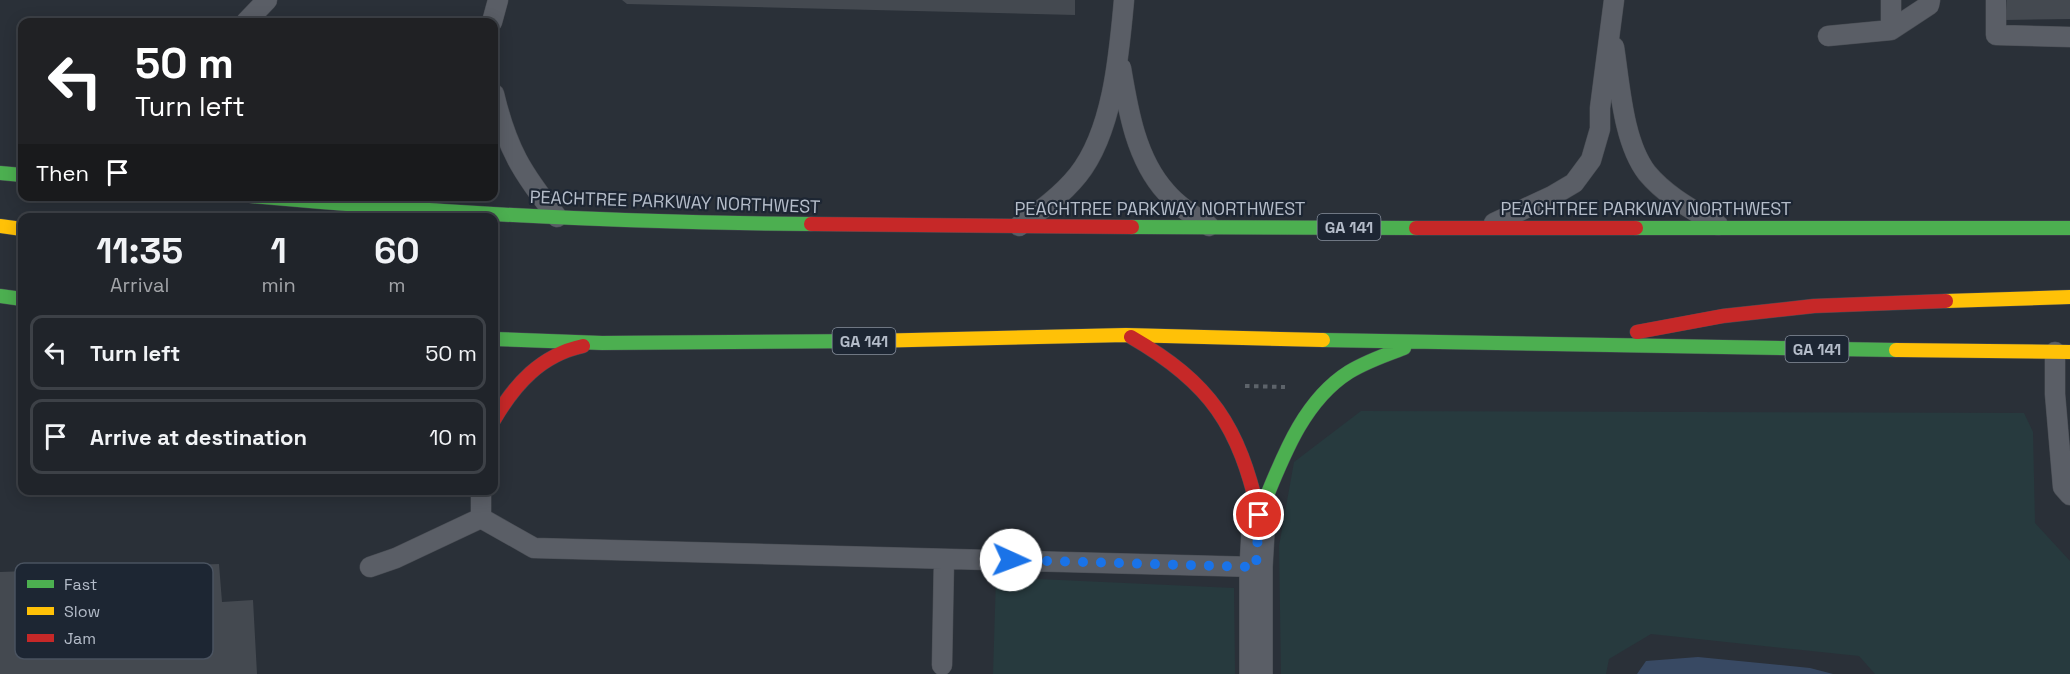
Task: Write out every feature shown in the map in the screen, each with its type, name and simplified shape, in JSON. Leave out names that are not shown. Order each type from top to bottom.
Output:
[{"type":"highway","points":[[0,172],[18,174]]},
{"type":"highway","name":"PEACHTREE PARKWAY NORTHWEST","points":[[312,201],[350,205],[395,202],[557,217],[778,224],[1212,228],[2070,228]]},
{"type":"highway","points":[[317,213],[350,205]]},
{"type":"highway","points":[[0,226],[18,228]]},
{"type":"highway","points":[[0,296],[18,298]]},
{"type":"highway","points":[[1564,345],[1723,316],[1814,306],[2070,297]]},
{"type":"highway","points":[[0,309],[18,309]]},
{"type":"highway","points":[[1126,335],[1159,352],[1181,368],[1221,411],[1246,463],[1259,515]]},
{"type":"highway","name":"GA 141","points":[[498,339],[602,343],[771,343],[1126,335],[1423,343],[2062,352]]},
{"type":"highway","points":[[498,413],[510,393],[548,359],[573,347],[602,343]]},
{"type":"highway","points":[[1259,515],[1302,420],[1330,387],[1354,369],[1383,354],[1423,343]]},
{"type":"street","points":[[1256,674],[1256,567],[1259,515]]},
{"type":"lane","points":[[250,18],[267,0]]},
{"type":"lane","points":[[493,18],[498,0]]},
{"type":"lane","points":[[1017,227],[1061,192],[1077,176],[1089,159],[1107,111],[1119,59],[1124,0]]},
{"type":"lane","points":[[1891,0],[1891,30]]},
{"type":"lane","points":[[1828,36],[1891,30],[1929,5],[1930,0]]},
{"type":"lane","points":[[1996,0],[1996,35],[2070,37]]},
{"type":"lane","points":[[1486,227],[1574,183],[1591,160],[1600,129],[1600,108],[1611,28],[1620,1]]},
{"type":"lane","points":[[1611,28],[1632,145],[1646,172],[1667,193],[1723,228]]},
{"type":"lane","points":[[1119,59],[1128,111],[1148,167],[1182,208],[1212,228]]},
{"type":"lane","points":[[498,108],[509,146],[524,175],[557,217]]},
{"type":"lane","points":[[2041,228],[2070,209]]},
{"type":"lane","points":[[2062,352],[2055,394],[2063,487],[2070,495]]},
{"type":"lane","points":[[481,495],[481,518]]},
{"type":"lane","points":[[481,518],[534,548],[1256,567]]},
{"type":"lane","points":[[370,567],[396,558],[481,518]]},
{"type":"lane","points":[[942,665],[944,559]]},
{"type":"path","points":[[1234,386],[1287,387]]},
{"type":"green space","points":[[1361,411],[2024,413],[2033,432],[2035,523],[2070,561],[2070,674],[1875,674],[1859,656],[1651,634],[1609,659],[1606,674],[1281,674],[1279,546],[1294,462]]},
{"type":"green space","points":[[996,577],[1234,588],[1235,674],[993,674]]},
{"type":"water","points":[[1698,657],[1810,668],[1833,674],[1637,674],[1646,661]]},
{"type":"building","points":[[622,0],[1075,0],[1075,15],[627,4]]},
{"type":"building","points":[[2007,0],[2070,0],[2070,19],[2005,20]]},
{"type":"building","points":[[213,564],[219,564],[222,602],[253,600],[257,674],[0,674],[0,572],[15,571],[15,659],[213,659]]},
{"type":"traffic: fast","points":[[0,173],[18,175]]},
{"type":"traffic: fast","points":[[315,201],[484,213]]},
{"type":"traffic: fast","points":[[498,214],[671,222],[811,224]]},
{"type":"traffic: fast","points":[[1132,227],[1416,228]]},
{"type":"traffic: fast","points":[[1636,228],[2070,228]]},
{"type":"traffic: fast","points":[[0,296],[18,298]]},
{"type":"traffic: fast","points":[[498,339],[602,343],[869,341]]},
{"type":"traffic: fast","points":[[1323,340],[1896,350]]},
{"type":"traffic: fast","points":[[1259,515],[1294,436],[1317,400],[1349,372],[1369,361],[1404,348]]},
{"type":"traffic: slow","points":[[0,226],[18,228]]},
{"type":"traffic: slow","points":[[1946,301],[2070,297]]},
{"type":"traffic: slow","points":[[869,341],[1126,335],[1323,340]]},
{"type":"traffic: slow","points":[[1896,350],[2070,352]]},
{"type":"traffic: jam","points":[[811,224],[1132,227]]},
{"type":"traffic: jam","points":[[1416,228],[1636,228]]},
{"type":"traffic: jam","points":[[1637,332],[1723,316],[1814,306],[1946,301]]},
{"type":"traffic: jam","points":[[1131,337],[1159,354],[1182,372],[1218,410],[1242,456],[1259,515]]},
{"type":"traffic: jam","points":[[498,414],[520,383],[542,364],[554,356],[583,346]]},
{"type":"route","points":[[1011,560],[1256,567],[1259,515]]}]
